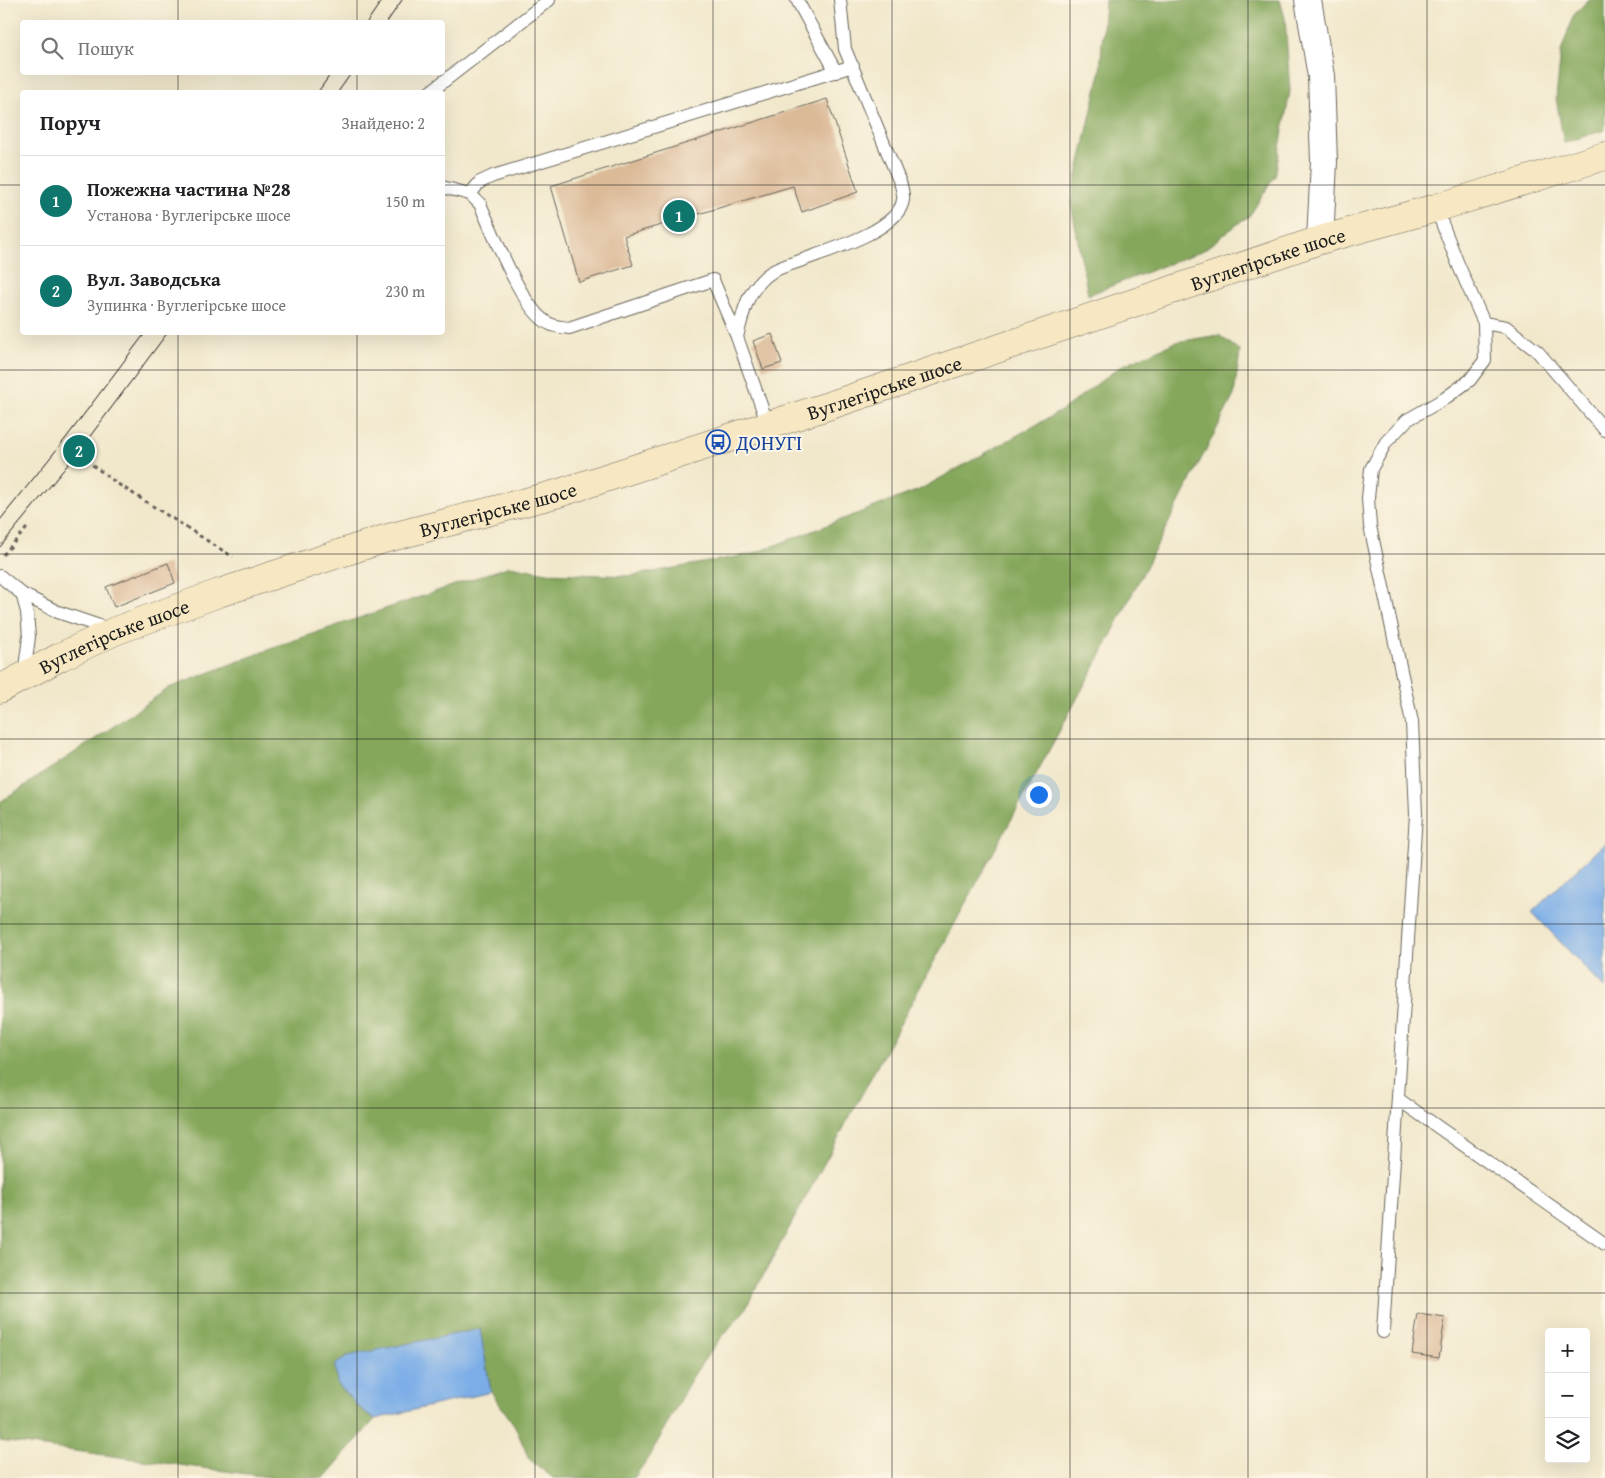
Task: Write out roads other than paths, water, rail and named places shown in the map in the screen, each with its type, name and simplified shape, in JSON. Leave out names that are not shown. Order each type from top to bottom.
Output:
[{"type":"street","points":[[1308,0],[1321,76],[1324,162],[1320,240]]},
{"type":"street","name":"Вуглегірське шосе","points":[[0,690],[60,657],[115,632],[178,607],[384,539],[556,494],[1320,240],[1436,208],[1605,156]]},
{"type":"lane","points":[[433,90],[549,0]]},
{"type":"lane","points":[[797,0],[836,72]]},
{"type":"lane","points":[[737,337],[748,297],[768,274],[877,229],[898,214],[903,200],[902,185],[846,49],[840,0]]},
{"type":"lane","points":[[470,194],[480,182],[493,176],[853,66]]},
{"type":"lane","points":[[445,188],[470,194],[480,204],[526,301],[538,316],[550,325],[569,328],[713,280],[737,337],[768,425]]},
{"type":"lane","points":[[1383,1332],[1416,814],[1412,722],[1370,526],[1368,498],[1371,469],[1386,442],[1407,420],[1444,400],[1470,380],[1485,360],[1484,323],[1436,208]]},
{"type":"lane","points":[[1484,323],[1506,328],[1538,352],[1605,430]]},
{"type":"lane","points":[[0,576],[22,594],[58,612],[115,632]]},
{"type":"lane","points":[[22,594],[28,612],[29,636],[24,676]]},
{"type":"lane","points":[[1398,1099],[1605,1244]]},
{"type":"water","points":[[1605,843],[1605,989],[1532,912]]},
{"type":"water","points":[[480,1329],[491,1392],[375,1419],[357,1406],[337,1383],[335,1365],[347,1356]]},
{"type":"tram line","points":[[368,20],[382,0]]},
{"type":"tram line","points":[[388,20],[402,0]]},
{"type":"tram line","points":[[319,90],[330,75]]},
{"type":"tram line","points":[[339,90],[350,75]]},
{"type":"tram line","points":[[0,520],[66,438],[144,335]]},
{"type":"tram line","points":[[0,547],[79,451],[166,335]]},
{"type":"place","name":"Пожежна частина №28","points":[[679,216]]},
{"type":"place","name":"ДОНУГІ","points":[[718,442]]},
{"type":"place","name":"Вул. Заводська","points":[[79,451]]}]
